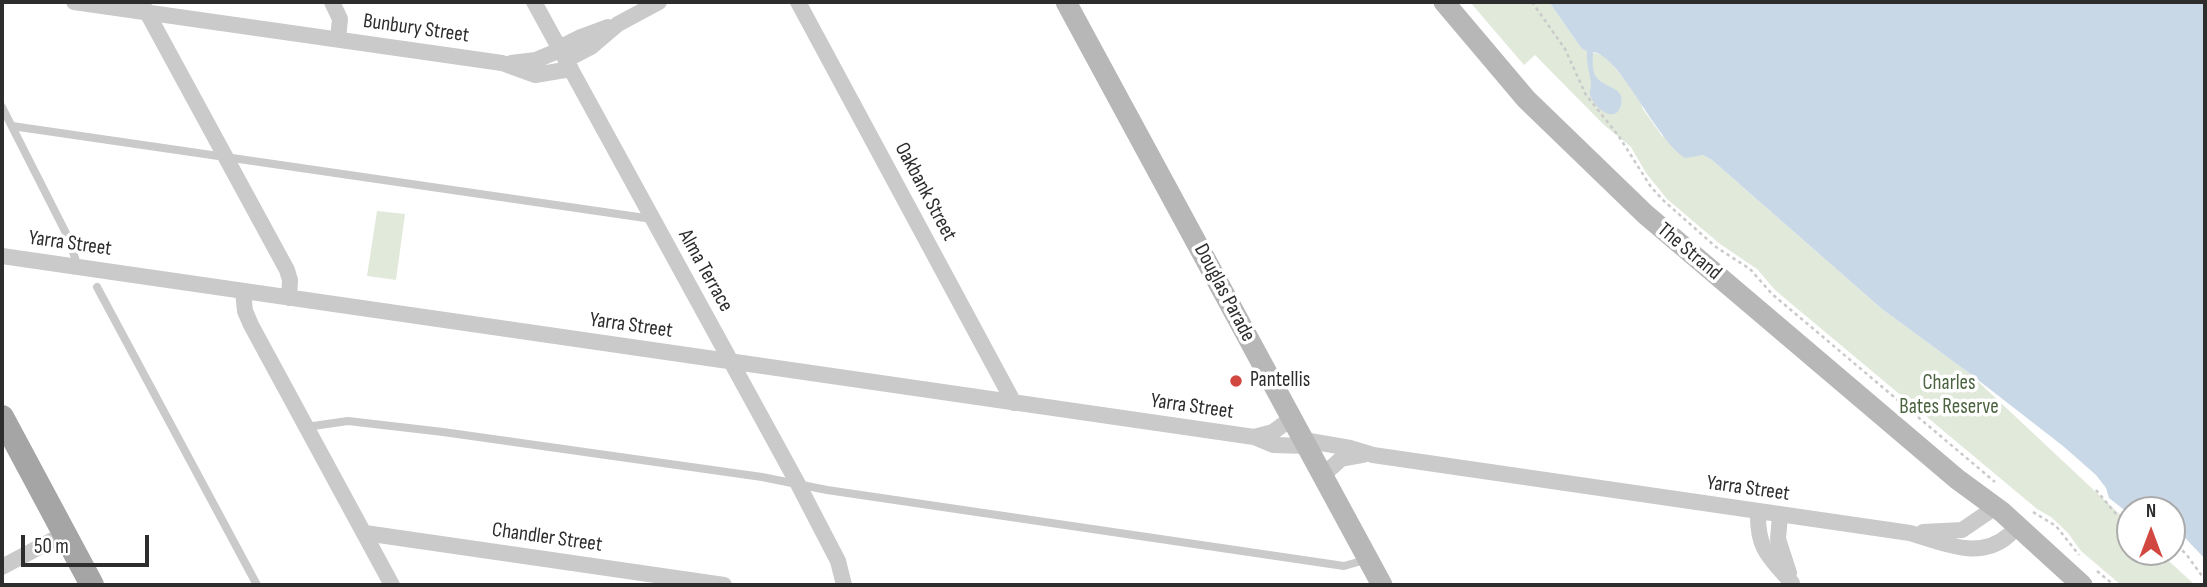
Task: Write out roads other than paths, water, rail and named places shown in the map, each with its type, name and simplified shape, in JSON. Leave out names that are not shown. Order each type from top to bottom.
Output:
[{"type":"main road","points":[[2,417],[92,585]]},
{"type":"street","name":"Bunbury Street","points":[[74,2],[144,7],[502,64],[564,57],[586,34],[623,21],[659,2]]},
{"type":"street","points":[[332,2],[340,19],[338,39]]},
{"type":"street","name":"Alma Terrace","points":[[534,2],[838,561],[855,585]]},
{"type":"street","name":"Oakbank Street","points":[[798,2],[1014,402]]},
{"type":"street","name":"Douglas Parade","points":[[1066,2],[1382,585]]},
{"type":"street","name":"The Strand","points":[[1444,2],[1526,99],[1644,214],[1957,479],[2001,522],[2085,580]]},
{"type":"street","points":[[144,7],[288,272],[289,298]]},
{"type":"street","name":"Yarra Street","points":[[2,256],[1014,402],[1254,438],[1273,445],[1305,443],[1350,448],[1373,455],[1910,533],[1956,547],[1973,549],[1997,545],[2001,522],[1962,530],[1910,533]]},
{"type":"street","points":[[243,292],[245,311],[251,325],[392,585]]},
{"type":"street","name":"Yarra Street","points":[[1254,438],[1273,432],[1292,418]]},
{"type":"street","name":"Yarra Street","points":[[1322,475],[1343,458],[1373,455]]},
{"type":"street","points":[[1758,512],[1758,531],[1763,547],[1793,584]]},
{"type":"street","points":[[1780,515],[1777,539],[1793,584]]},
{"type":"street","name":"Chandler Street","points":[[365,533],[724,585]]},
{"type":"street","points":[[2,566],[64,534]]},
{"type":"street","name":"Alma Terrace","points":[[838,561],[844,585]]},
{"type":"lane","points":[[2,107],[68,237],[78,267]]},
{"type":"lane","points":[[12,126],[652,219]]},
{"type":"lane","points":[[97,287],[257,585]]},
{"type":"lane","points":[[306,427],[348,421],[736,473],[827,491],[1344,566],[1368,559]]},
{"type":"water","points":[[1549,2],[2205,2],[2205,559],[2186,539],[2186,496],[2116,496],[2116,504],[2109,498],[2106,488],[2096,475],[2063,446],[1882,309],[1712,160],[1703,155],[1685,158],[1662,134],[1615,67],[1593,52],[1594,73],[1601,82],[1618,92],[1622,99],[1618,111],[1614,114],[1600,109],[1590,95],[1587,51],[1582,49]]},
{"type":"place","name":"Pantellis","points":[[1236,381]]},
{"type":"park label","name":"Charles Bates Reserve","points":[[1949,396]]}]
